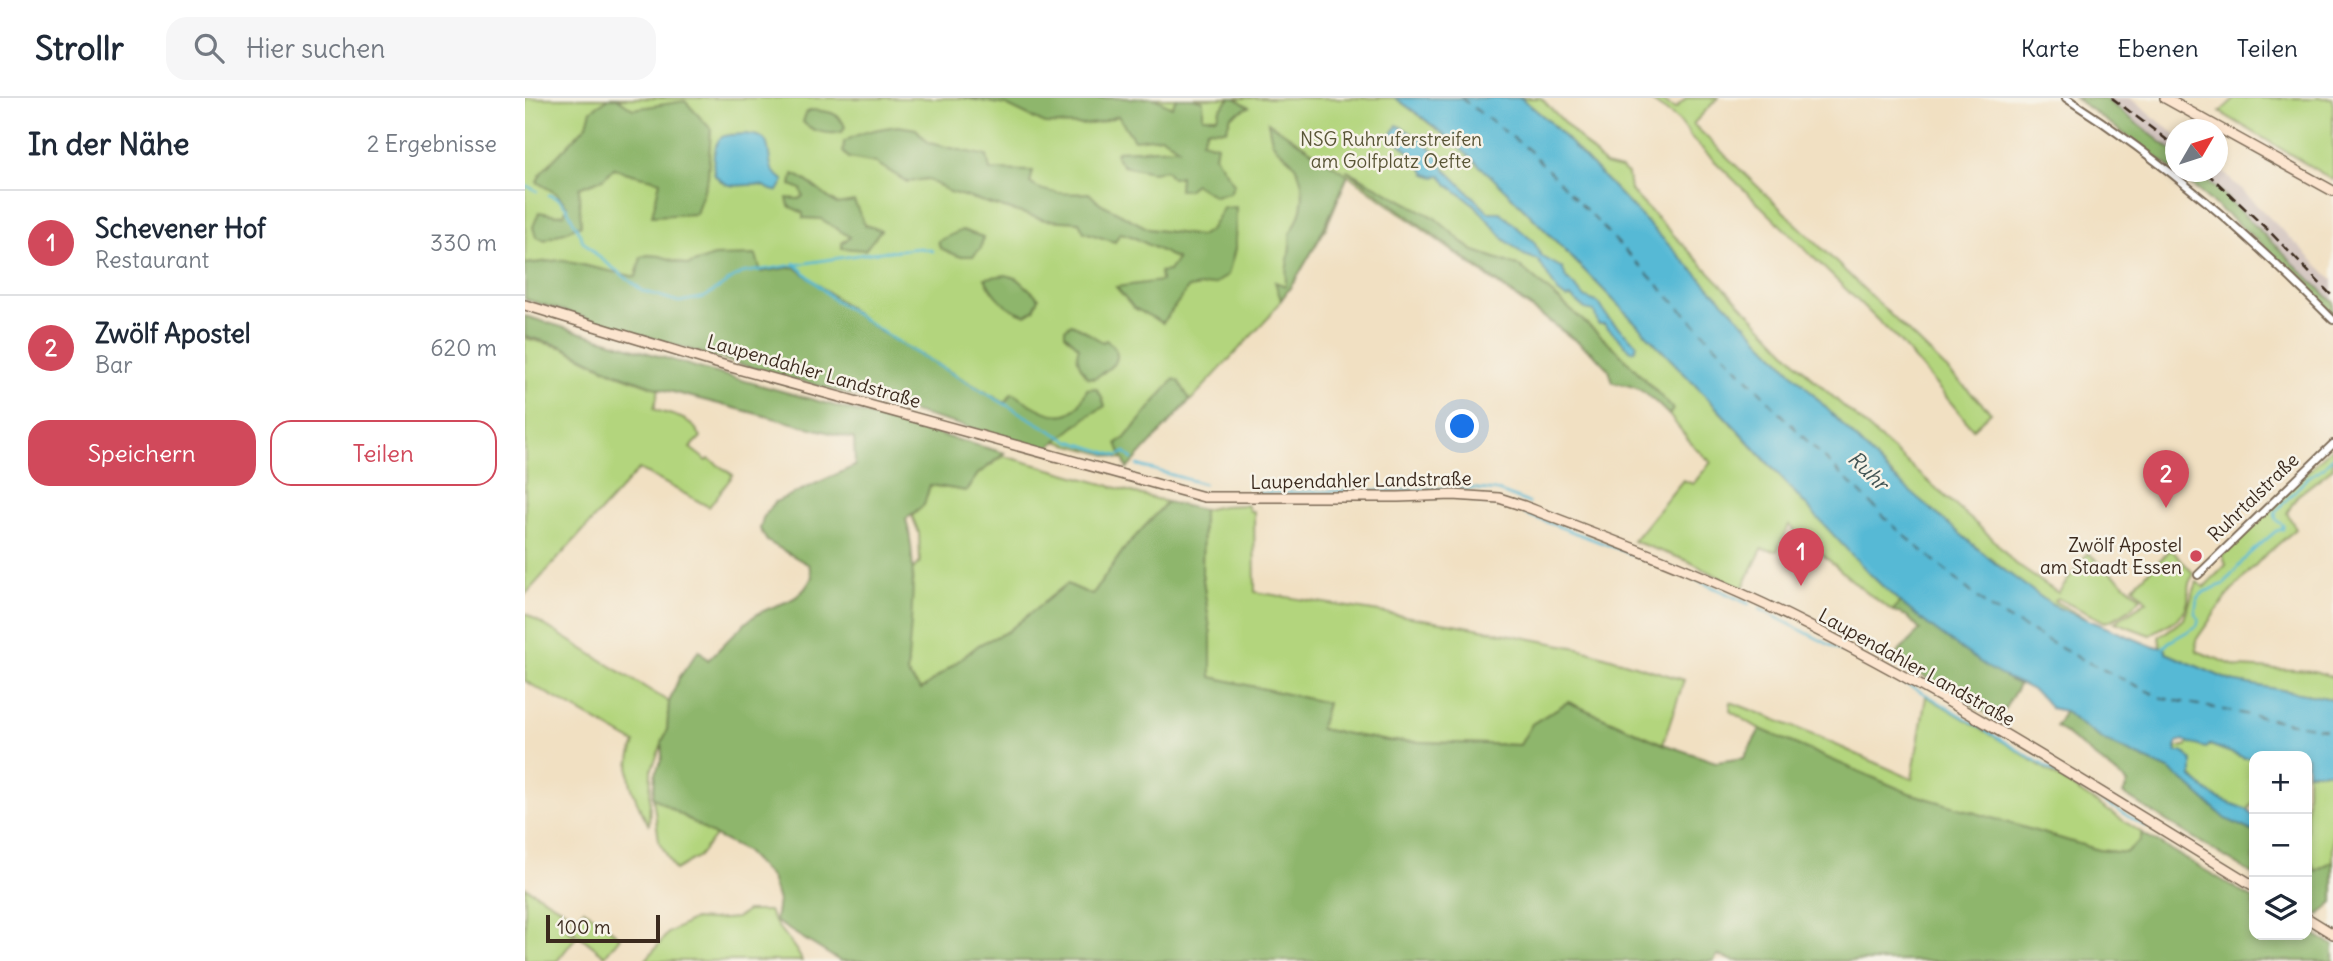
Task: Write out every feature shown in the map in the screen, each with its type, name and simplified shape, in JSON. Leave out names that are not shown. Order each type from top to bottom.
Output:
[{"type":"main road","points":[[2165,98],[2333,191]]},
{"type":"main road","name":"Laupendahler Landstraße","points":[[525,304],[716,363],[1204,497],[1371,498],[1454,495],[1499,498],[1524,506],[1683,568],[1818,630],[1928,689],[2249,883]]},
{"type":"main road","points":[[2312,921],[2333,934]]},
{"type":"street","points":[[2066,98],[2155,159],[2212,204],[2333,320]]},
{"type":"street","name":"Ruhrtalstraße","points":[[2198,575],[2333,444]]},
{"type":"shaded area","points":[[2104,98],[2129,98],[2135,102],[2165,126],[2165,145]]},
{"type":"shaded area","points":[[2228,177],[2333,280],[2333,302],[2209,182],[2228,182]]},
{"type":"green space","name":"NSG Ruhruferstreifen am Golfplatz Oefte","points":[[525,98],[1396,98],[1472,156],[1663,350],[1875,579],[1900,601],[1893,611],[1863,590],[1789,525],[1777,551],[1762,549],[1742,589],[1688,561],[1633,541],[1683,480],[1693,484],[1711,462],[1695,448],[1669,415],[1673,409],[1622,356],[1614,369],[1348,175],[1326,228],[1296,279],[1269,317],[1133,462],[926,406],[915,412],[714,357],[525,299]]},
{"type":"green space","points":[[609,98],[617,98],[633,109],[685,101],[711,129],[708,177],[696,214],[652,216],[660,181],[614,168],[603,179],[579,188],[581,225],[545,240],[536,237],[533,227],[539,212],[564,214],[567,206],[557,194],[537,182],[541,173],[587,125],[591,110]]},
{"type":"green space","points":[[963,98],[1154,98],[1172,107],[1176,98],[1193,98],[1203,101],[1203,117],[1217,117],[1230,98],[1235,98],[1249,107],[1231,116],[1226,130],[1207,129],[1202,141],[1217,145],[1215,156],[1234,184],[1230,193],[1214,196],[1195,184],[1187,190],[1179,190],[1180,176],[1172,178],[1166,170],[1152,172],[1123,166],[1116,156],[1117,151],[1178,148],[1162,137],[1134,140],[1118,116],[1081,125],[1045,124],[1006,105]]},
{"type":"green space","points":[[1521,98],[1541,98],[1605,165],[1621,169],[1628,174],[1630,190],[1813,379],[1992,538],[2014,563],[2058,593],[2088,553],[2141,598],[2125,613],[2105,622],[2057,598],[2054,601],[2087,621],[2052,605],[2024,586],[1920,502],[1864,448],[1549,121]]},
{"type":"green space","points":[[1648,98],[1657,98],[1675,109],[1686,98],[1718,98],[1693,124],[1991,412],[1973,429],[1899,341],[1690,137],[1677,120]]},
{"type":"green space","points":[[2075,98],[2104,98],[2165,145],[2165,164]]},
{"type":"green space","points":[[2235,98],[2333,98],[2333,180],[2220,112]]},
{"type":"green space","points":[[811,110],[836,115],[845,127],[842,132],[821,132],[811,128],[803,122],[806,113]]},
{"type":"green space","points":[[1268,122],[1348,175],[1310,255],[1281,300],[1275,282],[1286,286],[1290,234],[1299,217],[1303,190],[1294,164],[1273,142]]},
{"type":"green space","points":[[898,126],[916,129],[929,143],[987,156],[990,170],[1033,171],[1030,183],[1043,190],[1089,193],[1098,202],[1149,229],[1200,236],[1210,230],[1223,208],[1236,207],[1235,249],[1228,275],[1215,284],[1188,288],[1163,323],[1134,308],[1116,287],[1161,281],[1160,272],[1169,271],[1177,259],[1131,236],[1120,233],[1115,242],[1084,232],[1079,222],[1045,220],[950,192],[927,179],[907,182],[876,163],[849,158],[843,152],[844,142],[850,138]]},
{"type":"green space","points":[[1346,170],[1435,218],[1472,250],[1521,267],[1617,350],[1673,409],[1669,415],[1638,389],[1613,383],[1609,370],[1593,353]]},
{"type":"green space","points":[[793,174],[837,204],[854,201],[865,225],[881,230],[865,250],[842,248],[842,243],[850,237],[821,219],[803,218],[803,213],[789,206],[787,198],[799,199],[803,196],[801,189],[791,185]]},
{"type":"green space","points":[[2188,182],[2209,182],[2214,186],[2333,302],[2333,314],[2266,248]]},
{"type":"green space","points":[[962,230],[983,237],[981,248],[973,256],[958,256],[940,248],[938,241]]},
{"type":"green space","points":[[648,255],[688,265],[714,256],[756,255],[761,272],[795,267],[879,331],[1005,403],[1012,393],[1043,411],[1060,415],[1075,409],[1087,389],[1096,388],[1105,406],[1047,449],[714,357],[525,299],[525,264],[560,260],[636,277],[641,257]]},
{"type":"green space","points":[[1006,275],[1018,279],[1039,298],[1034,310],[1026,315],[1012,309],[996,296],[985,278]]},
{"type":"green space","points":[[525,316],[702,369],[1005,453],[978,474],[966,491],[930,485],[924,505],[906,519],[913,576],[907,674],[921,690],[980,644],[1007,632],[1067,584],[1092,595],[1125,548],[1167,502],[1203,510],[1202,573],[1211,636],[1211,677],[1327,703],[1320,729],[1388,741],[1520,745],[1532,724],[1568,702],[1663,744],[1716,762],[1744,758],[1760,729],[1909,793],[2099,850],[2125,853],[2140,841],[2142,833],[2249,896],[2249,940],[2312,940],[2312,933],[2333,945],[2333,961],[1734,961],[1717,955],[1714,961],[840,961],[775,921],[778,901],[771,878],[745,851],[715,836],[653,797],[655,775],[662,757],[662,742],[667,731],[669,702],[679,678],[699,650],[708,660],[753,617],[800,594],[812,577],[809,565],[767,541],[760,529],[763,518],[775,502],[855,466],[854,439],[657,388],[611,371],[561,346],[525,336]]},
{"type":"green space","points":[[1071,324],[1103,342],[1106,340],[1116,352],[1117,357],[1112,366],[1095,378],[1087,377],[1078,359],[1079,347],[1065,334],[1065,329]]},
{"type":"green space","points":[[525,338],[564,348],[614,373],[659,389],[654,409],[691,424],[701,437],[690,448],[733,475],[709,507],[639,469],[525,595]]},
{"type":"green space","points":[[1174,379],[1179,381],[1190,400],[1127,469],[1117,443],[1125,438]]},
{"type":"green space","points":[[2333,447],[2333,468],[2297,496],[2287,513],[2296,529],[2263,557],[2227,596],[2196,640],[2197,651],[2238,667],[2314,671],[2333,677],[2333,699],[2231,681],[2166,653],[2161,647],[2159,637],[2184,619],[2197,582],[2204,587],[2226,565],[2222,554]]},
{"type":"green space","points":[[1004,456],[1167,502],[1125,548],[1092,595],[1067,584],[1007,632],[980,644],[921,690],[907,675],[912,570],[920,562],[919,533],[912,516],[924,505],[930,485],[966,491],[978,474]]},
{"type":"green space","points":[[1247,505],[1250,511],[1254,511],[1255,592],[1460,625],[1578,648],[1684,680],[1663,744],[1568,702],[1532,724],[1520,745],[1387,741],[1320,729],[1327,703],[1211,677],[1211,636],[1202,573],[1203,510]]},
{"type":"green space","points":[[2171,549],[2194,574],[2189,585],[2186,608],[2182,614],[2150,635],[2115,622],[2147,601],[2133,587]]},
{"type":"green space","points":[[1900,601],[1972,656],[2019,685],[1998,720],[1893,658],[1920,630],[1907,616],[1893,611]]},
{"type":"green space","points":[[525,613],[669,702],[667,731],[651,771],[649,826],[634,795],[629,776],[635,743],[525,681]]},
{"type":"green space","points":[[1926,696],[2015,749],[2142,833],[2140,841],[2125,853],[2099,850],[1908,793],[1760,729],[1730,711],[1731,702],[1912,779]]},
{"type":"green space","points":[[2065,711],[2107,742],[2169,770],[2226,819],[2249,830],[2249,872],[2123,794],[2128,783],[2056,726]]},
{"type":"green space","points":[[2189,742],[2206,748],[2210,745],[2249,758],[2249,813],[2219,799],[2192,777],[2176,747],[2186,747]]},
{"type":"green space","points":[[2312,772],[2333,772],[2333,861],[2314,871]]},
{"type":"green space","points":[[653,797],[715,836],[699,856],[675,870],[659,841]]},
{"type":"green space","points":[[2333,861],[2333,902],[2319,915],[2312,910],[2312,863],[2315,871]]},
{"type":"green space","points":[[525,887],[572,915],[567,928],[576,937],[557,961],[525,961]]},
{"type":"green space","points":[[584,909],[620,937],[605,956],[570,928]]},
{"type":"green space","points":[[747,911],[769,911],[802,961],[645,961],[668,933],[694,919],[737,918]]},
{"type":"water","name":"Ruhr","points":[[1395,98],[1521,98],[1549,121],[1893,477],[1996,564],[2052,605],[2154,647],[2161,647],[2166,653],[2231,681],[2333,699],[2333,772],[2312,772],[2312,751],[2249,751],[2249,758],[2245,758],[2210,745],[2206,748],[2178,742],[2177,752],[2184,752],[2192,761],[2192,778],[2217,798],[2248,810],[2249,830],[2226,819],[2169,770],[2107,742],[2065,711],[2050,708],[2045,700],[2031,689],[1998,674],[1959,648],[1886,590],[1694,384],[1511,196],[1467,154]]},
{"type":"water","points":[[1397,125],[1421,138],[1442,159],[1445,169],[1488,212],[1500,212],[1534,242],[1541,256],[1562,268],[1567,279],[1586,298],[1599,303],[1608,318],[1637,344],[1635,350],[1631,351],[1604,324],[1598,324],[1594,311],[1585,309],[1571,297],[1566,298],[1558,292],[1538,260],[1524,255],[1504,239],[1475,205],[1448,185],[1441,175],[1435,177],[1426,174],[1416,158],[1391,136]]},
{"type":"water","points":[[745,134],[765,140],[772,169],[784,181],[778,191],[756,185],[732,186],[715,175],[714,155],[719,140],[727,135]]},
{"type":"waterway","points":[[525,185],[537,191]]},
{"type":"waterway","points":[[549,195],[559,199],[567,208],[583,241],[599,257],[643,291],[679,302],[705,297],[741,273],[871,253],[920,248],[933,251]]},
{"type":"waterway","points":[[794,263],[834,300],[899,343],[1067,440],[1118,456],[1125,452],[1132,459]]},
{"type":"waterway","points":[[2162,649],[2197,626],[2197,599],[2204,592],[2224,584],[2248,555],[2276,531],[2283,529],[2283,525],[2276,520],[2275,512],[2307,478],[2324,467],[2333,456]]},
{"type":"waterway","points":[[1137,465],[1204,484]]},
{"type":"waterway","points":[[1258,493],[1468,488],[1498,491],[1529,503]]},
{"type":"waterway","points":[[1525,514],[1680,572],[1749,604]]},
{"type":"waterway","points":[[1760,609],[1927,695],[2146,827]]},
{"type":"ferry route","points":[[1461,98],[1529,150],[1809,443],[1898,530],[1991,609],[2077,657],[2162,698],[2333,731]]},
{"type":"railway","points":[[2112,98],[2165,138]]},
{"type":"railway","points":[[2217,182],[2333,297]]},
{"type":"place","name":"Zwölf Apostel","points":[[2166,508]]},
{"type":"place","name":"Zwölf Apostel am Staadt Essen","points":[[2196,556]]},
{"type":"place","name":"Schevener Hof","points":[[1801,586]]}]
